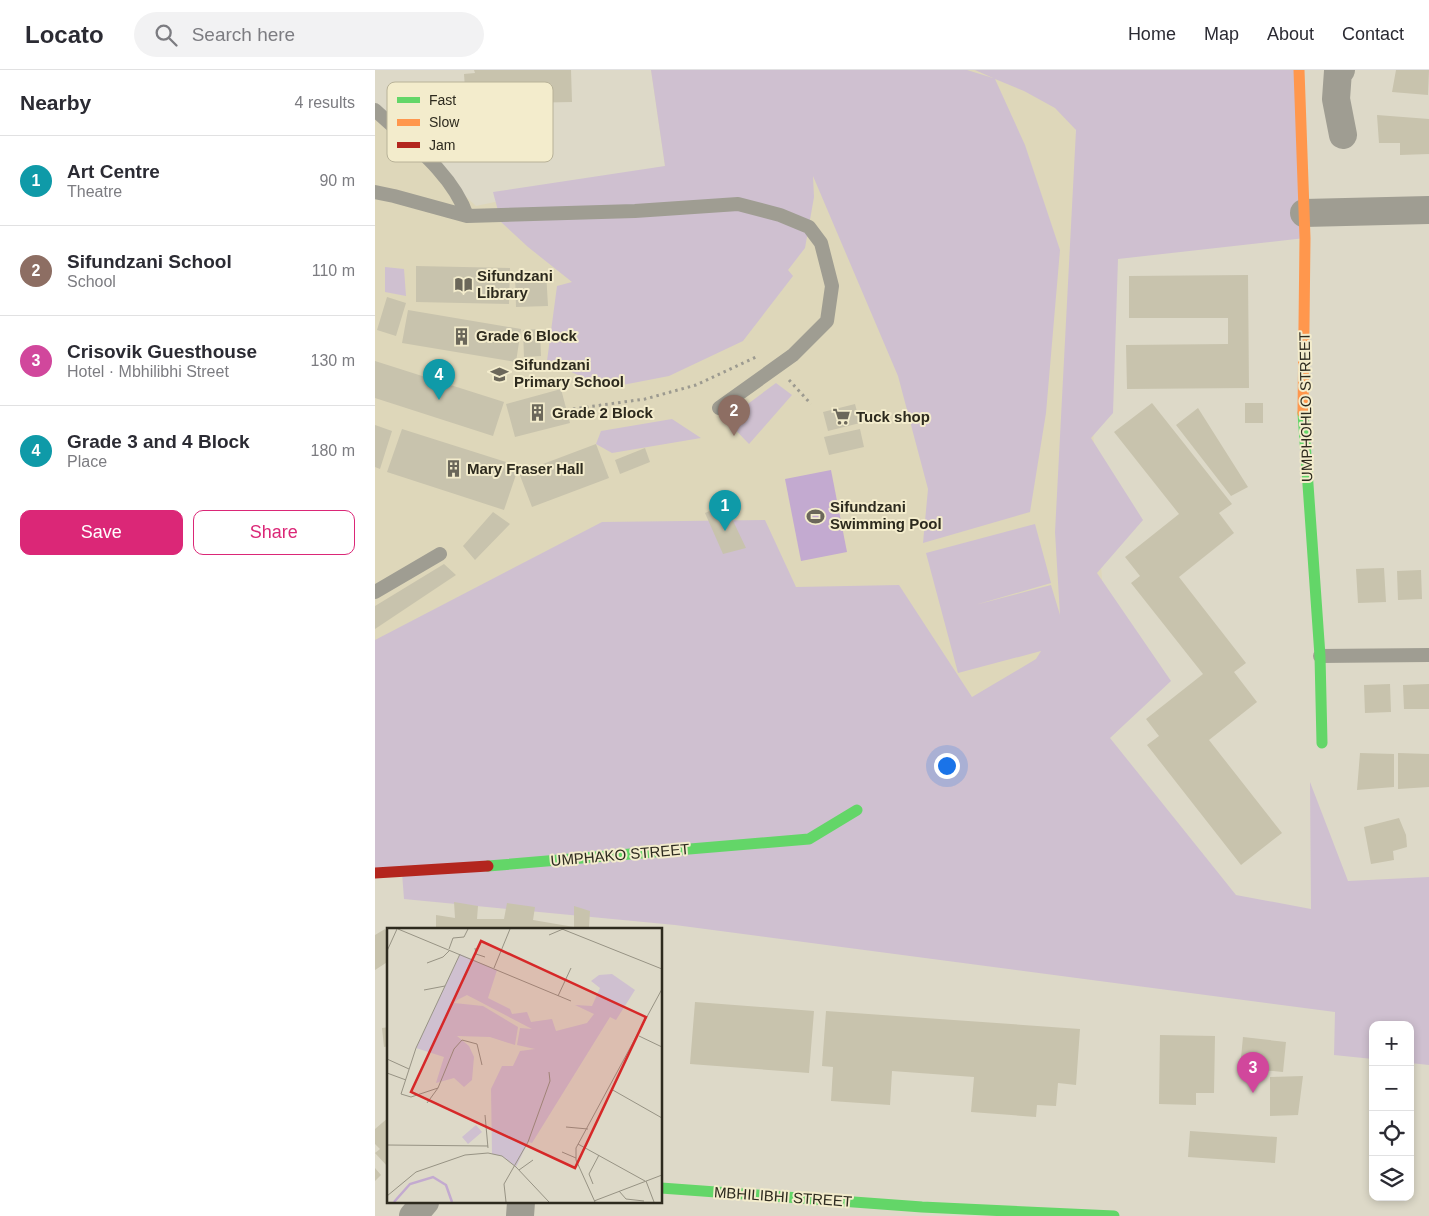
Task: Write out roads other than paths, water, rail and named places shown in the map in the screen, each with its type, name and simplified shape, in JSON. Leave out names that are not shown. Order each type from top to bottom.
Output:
[{"type":"street","name":"UMPHOHLO STREET","points":[[1299,70],[1304,213],[1303,429],[1319,656],[1322,743]]},
{"type":"street","points":[[1341,70],[1338,72],[1336,99],[1343,135]]},
{"type":"street","points":[[1304,213],[1429,210]]},
{"type":"street","name":"UMPHAKO STREET","points":[[375,873],[402,873],[809,839],[857,810]]},
{"type":"street","name":"MBHILIBHI STREET","points":[[663,1188],[922,1212],[1114,1216]]},
{"type":"street","points":[[413,1216],[423,1204]]},
{"type":"lane","points":[[375,110],[387,121]]},
{"type":"lane","points":[[430,162],[462,200],[467,216]]},
{"type":"lane","points":[[375,192],[467,216],[635,211],[738,204],[780,215],[809,226],[821,244],[832,286],[827,321],[793,356],[719,408]]},
{"type":"lane","points":[[375,592],[441,554]]},
{"type":"lane","points":[[1319,656],[1429,655]]},
{"type":"place","name":"Sifundzani Library","points":[[463,285]]},
{"type":"place","name":"Grade 6 Block","points":[[462,336]]},
{"type":"place","name":"Sifundzani Primary School","points":[[500,374]]},
{"type":"place","name":"Grade 3 and 4 Block","points":[[439,400]]},
{"type":"place","name":"Grade 2 Block","points":[[538,413]]},
{"type":"place","name":"Tuck shop","points":[[842,417]]},
{"type":"place","name":"Sifundzani School","points":[[734,436]]},
{"type":"place","name":"Mary Fraser Hall","points":[[453,469]]},
{"type":"place","name":"Sifundzani Swimming Pool","points":[[816,516]]},
{"type":"place","name":"Art Centre","points":[[725,531]]},
{"type":"place","name":"Crisovik Guesthouse","points":[[1253,1093]]}]
